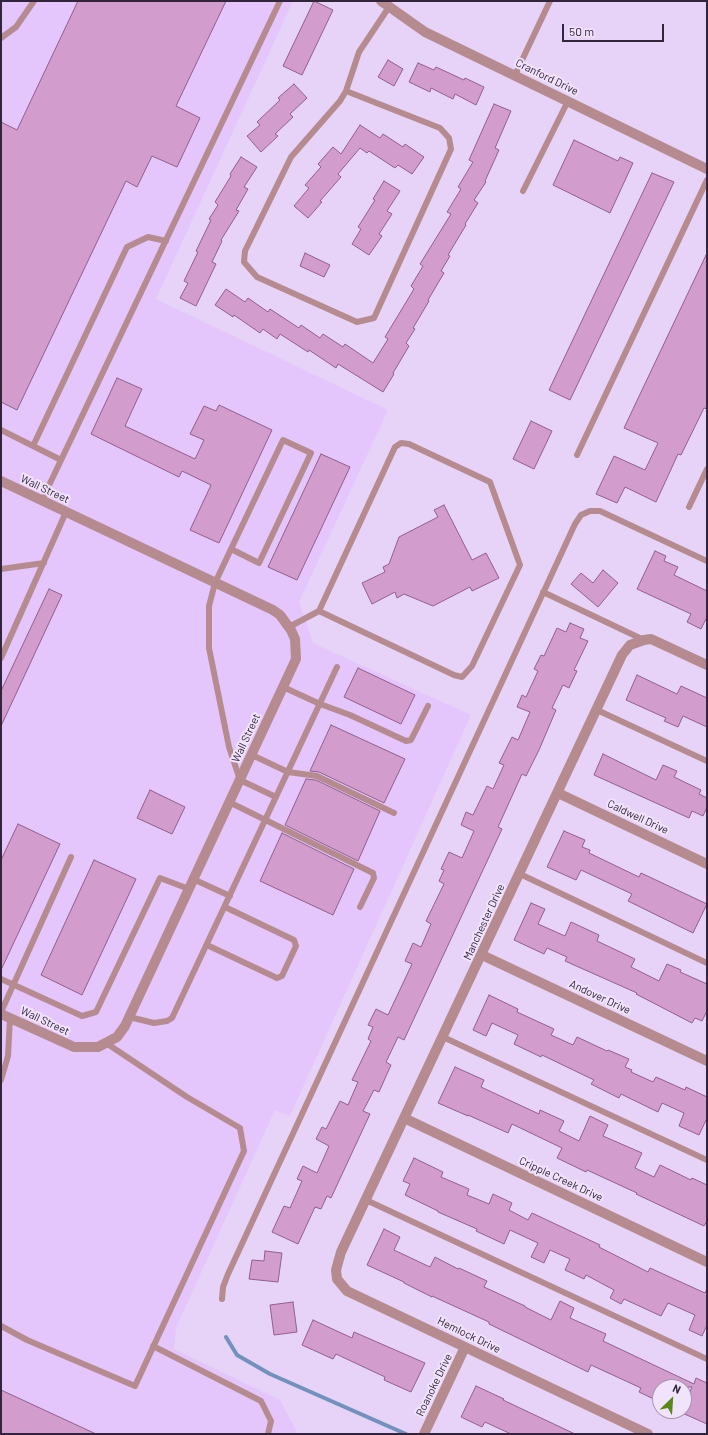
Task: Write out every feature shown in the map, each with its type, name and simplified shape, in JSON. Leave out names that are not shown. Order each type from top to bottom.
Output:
[{"type":"street","name":"Cranford Drive","points":[[381,1],[424,32],[707,168]]},
{"type":"street","name":"Wall Street","points":[[1,481],[273,610],[280,615],[295,638],[296,659],[129,1018],[125,1026],[116,1037],[98,1047],[74,1047],[4,1015]]},
{"type":"street","points":[[644,640],[651,639],[707,665]]},
{"type":"street","name":"Manchester Drive","points":[[355,1223],[622,655],[630,645],[644,640]]},
{"type":"street","name":"Caldwell Drive","points":[[558,793],[707,864]]},
{"type":"street","name":"Andover Drive","points":[[482,955],[707,1061]]},
{"type":"street","name":"Cripple Creek Drive","points":[[404,1118],[707,1262]]},
{"type":"street","name":"Hemlock Drive","points":[[355,1223],[341,1252],[336,1270],[337,1279],[347,1291],[648,1434]]},
{"type":"street","name":"Roanoke Drive","points":[[424,1434],[465,1347]]},
{"type":"lane","points":[[1,38],[16,27],[34,1]]},
{"type":"lane","points":[[42,500],[280,1]]},
{"type":"lane","points":[[515,75],[550,1]]},
{"type":"lane","points":[[346,91],[440,128],[449,138],[451,149],[374,318],[357,322],[257,277],[244,262],[245,250],[291,157],[340,101],[346,91],[359,52],[389,7]]},
{"type":"lane","points":[[523,192],[568,100]]},
{"type":"lane","points":[[577,455],[707,180]]},
{"type":"lane","points":[[33,446],[126,247],[148,237],[166,241]]},
{"type":"lane","points":[[1,430],[61,460]]},
{"type":"lane","points":[[231,549],[259,563],[311,453],[282,440],[215,583],[209,606],[209,648],[228,747],[240,780],[276,797]]},
{"type":"lane","points":[[289,627],[319,611],[395,447],[401,443],[409,444],[490,482],[520,565],[472,666],[462,677],[454,675],[319,611]]},
{"type":"lane","points":[[689,507],[707,469]]},
{"type":"lane","points":[[222,1299],[223,1287],[228,1274],[575,524],[581,515],[590,511],[600,511],[707,561]]},
{"type":"lane","points":[[1,658],[66,512]]},
{"type":"lane","points":[[1,569],[44,563]]},
{"type":"lane","points":[[543,592],[644,640]]},
{"type":"lane","points":[[129,1018],[154,1023],[167,1021],[172,1018],[337,667]]},
{"type":"lane","points":[[283,688],[350,715],[406,741],[412,740],[428,706]]},
{"type":"lane","points":[[597,710],[707,761]]},
{"type":"lane","points":[[252,755],[288,772],[316,776],[394,813]]},
{"type":"lane","points":[[229,802],[373,873],[374,878],[360,907]]},
{"type":"lane","points":[[1,1080],[8,1056],[4,1015],[14,985],[71,857]]},
{"type":"lane","points":[[520,874],[707,962]]},
{"type":"lane","points":[[1,979],[82,1016],[96,1012],[160,878],[189,889]]},
{"type":"lane","points":[[194,879],[230,896]]},
{"type":"lane","points":[[207,945],[277,978],[282,976],[296,946],[294,940],[224,907]]},
{"type":"lane","points":[[443,1037],[707,1160]]},
{"type":"lane","points":[[1,1326],[27,1340],[135,1386],[244,1151],[240,1128],[187,1097],[106,1042]]},
{"type":"lane","points":[[366,1200],[707,1359]]},
{"type":"lane","points":[[153,1346],[261,1401],[271,1421],[268,1434]]},
{"type":"shaded area","points":[[1,1],[293,1],[156,299],[388,410],[299,602],[313,643],[471,715],[290,1116],[275,1110],[176,1328],[174,1349],[280,1400],[298,1434],[1,1434]]},
{"type":"building","points":[[78,1],[226,1],[176,106],[200,118],[177,167],[152,156],[137,187],[126,181],[17,410],[1,402],[1,122],[17,130]]},
{"type":"building","points":[[314,1],[333,10],[302,75],[283,66]]},
{"type":"building","points":[[388,60],[403,69],[394,86],[378,77]]},
{"type":"building","points":[[418,63],[434,70],[436,67],[464,80],[465,78],[484,87],[476,105],[455,94],[453,99],[431,88],[430,92],[409,82]]},
{"type":"building","points":[[294,84],[307,98],[290,114],[293,117],[275,134],[278,136],[261,152],[247,136],[260,125],[257,122],[280,100],[278,98]]},
{"type":"building","points":[[494,104],[511,111],[495,148],[499,150],[485,181],[486,182],[474,200],[478,203],[448,255],[450,256],[441,271],[444,273],[413,328],[415,329],[406,343],[409,346],[383,392],[338,364],[336,368],[309,350],[308,352],[280,334],[277,339],[263,329],[260,333],[234,315],[233,317],[215,305],[226,289],[245,302],[248,298],[268,312],[270,309],[299,328],[301,325],[320,338],[323,334],[343,347],[345,344],[373,363],[388,339],[385,337],[414,289],[411,286],[423,266],[420,264],[451,214],[447,212],[461,189],[458,187],[473,162],[469,160]]},
{"type":"building","points":[[360,125],[380,138],[383,134],[403,147],[405,144],[424,157],[412,174],[398,165],[395,168],[369,151],[367,153],[360,148],[338,174],[341,177],[320,201],[322,202],[308,218],[294,206],[309,188],[305,185],[321,167],[318,164],[333,147],[341,154]]},
{"type":"building","points":[[574,140],[618,161],[620,157],[633,163],[610,213],[553,185]]},
{"type":"building","points":[[241,157],[257,167],[244,187],[248,189],[236,210],[239,211],[221,240],[222,241],[212,262],[216,264],[196,306],[180,298],[188,283],[184,281],[211,220],[209,219],[218,205],[215,202]]},
{"type":"building","points":[[652,173],[674,182],[570,400],[549,390]]},
{"type":"building","points":[[384,181],[400,191],[387,211],[392,214],[379,234],[382,236],[369,255],[352,244],[361,229],[358,227],[375,200],[373,199]]},
{"type":"building","points":[[305,253],[330,265],[324,277],[300,266]]},
{"type":"building","points":[[707,253],[707,409],[704,408],[681,455],[678,454],[656,502],[625,487],[617,503],[596,494],[614,456],[645,470],[658,443],[624,428]]},
{"type":"building","points":[[117,378],[142,389],[125,426],[195,459],[204,440],[190,434],[204,406],[216,411],[219,405],[272,430],[219,543],[190,530],[211,485],[182,471],[179,477],[91,434]]},
{"type":"building","points":[[531,421],[552,431],[534,469],[513,459]]},
{"type":"building","points":[[321,454],[350,467],[297,580],[268,567]]},
{"type":"building","points":[[444,505],[472,560],[486,553],[499,578],[472,591],[470,587],[433,606],[404,594],[397,598],[395,592],[372,604],[362,583],[385,572],[383,567],[389,564],[399,537],[438,517],[434,510]]},
{"type":"building","points":[[655,551],[666,556],[664,561],[678,567],[674,575],[707,591],[707,617],[701,629],[687,622],[691,614],[637,589]]},
{"type":"building","points":[[603,570],[618,583],[598,607],[571,584],[581,573],[593,583]]},
{"type":"building","points":[[49,589],[62,595],[1,726],[1,691]]},
{"type":"building","points":[[570,623],[584,629],[580,638],[588,641],[574,670],[577,671],[569,688],[563,685],[552,708],[556,710],[539,750],[526,776],[522,774],[498,827],[502,829],[404,1040],[398,1037],[386,1062],[391,1065],[379,1092],[374,1090],[363,1111],[370,1114],[331,1198],[327,1196],[321,1209],[315,1207],[298,1244],[272,1232],[284,1206],[290,1208],[302,1181],[297,1179],[303,1166],[317,1173],[329,1146],[316,1139],[322,1127],[326,1129],[340,1101],[348,1105],[358,1082],[352,1080],[371,1041],[368,1039],[373,1027],[368,1025],[376,1009],[388,1015],[412,964],[405,961],[413,943],[421,947],[431,924],[426,921],[444,884],[439,881],[444,870],[441,869],[449,852],[462,858],[474,831],[461,825],[466,812],[473,815],[487,786],[493,789],[504,765],[499,763],[512,737],[518,740],[530,712],[517,707],[522,695],[526,697],[538,671],[534,669],[541,655],[544,656],[557,628],[566,632]]},
{"type":"building","points":[[358,668],[415,695],[401,724],[344,697]]},
{"type":"building","points":[[637,675],[677,694],[681,686],[707,698],[707,727],[683,716],[678,727],[664,721],[666,718],[626,700]]},
{"type":"building","points":[[331,725],[405,759],[384,803],[319,772],[310,771]]},
{"type":"building","points":[[603,754],[656,780],[663,765],[677,771],[674,777],[701,790],[699,794],[707,798],[707,807],[703,816],[692,811],[689,818],[594,775]]},
{"type":"building","points":[[306,779],[316,780],[380,811],[358,861],[285,825]]},
{"type":"building","points":[[150,790],[185,807],[172,834],[137,818]]},
{"type":"building","points":[[18,824],[60,844],[1,970],[1,860]]},
{"type":"building","points":[[564,831],[585,840],[582,847],[590,850],[589,853],[639,877],[641,873],[707,904],[693,933],[628,901],[632,894],[581,870],[576,880],[547,867]]},
{"type":"building","points":[[282,833],[354,869],[333,915],[260,881]]},
{"type":"building","points":[[94,860],[136,879],[82,995],[41,975]]},
{"type":"building","points":[[531,903],[545,909],[538,924],[565,936],[571,922],[599,935],[597,941],[635,959],[631,967],[659,981],[667,964],[681,970],[680,972],[707,984],[707,1011],[702,1021],[695,1018],[692,1023],[636,994],[637,993],[565,961],[567,957],[547,948],[544,954],[514,940]]},
{"type":"building","points":[[489,995],[518,1009],[517,1012],[554,1029],[551,1035],[573,1045],[577,1037],[607,1051],[608,1050],[629,1059],[625,1067],[632,1070],[631,1072],[653,1082],[656,1077],[685,1090],[686,1087],[707,1097],[707,1118],[699,1135],[679,1126],[684,1113],[662,1103],[658,1112],[621,1094],[619,1098],[591,1084],[594,1080],[542,1055],[541,1057],[514,1044],[518,1035],[492,1023],[486,1036],[473,1030]]},
{"type":"building","points":[[455,1067],[484,1080],[481,1087],[539,1114],[540,1110],[564,1121],[559,1131],[579,1141],[590,1116],[608,1125],[603,1136],[642,1153],[635,1168],[654,1177],[660,1165],[691,1180],[692,1178],[707,1185],[707,1221],[704,1226],[636,1194],[637,1193],[587,1170],[586,1172],[557,1158],[562,1148],[512,1124],[508,1133],[438,1103]]},
{"type":"building","points":[[414,1158],[443,1172],[441,1177],[469,1189],[467,1195],[489,1204],[493,1194],[512,1203],[509,1210],[528,1220],[532,1213],[600,1245],[599,1247],[648,1272],[650,1268],[705,1293],[707,1289],[707,1325],[702,1336],[689,1330],[695,1315],[668,1303],[661,1316],[624,1299],[621,1304],[610,1298],[614,1290],[586,1275],[584,1279],[565,1270],[570,1259],[550,1250],[544,1263],[531,1257],[538,1243],[510,1230],[504,1244],[476,1231],[477,1229],[438,1212],[405,1195],[410,1184],[403,1181]]},
{"type":"building","points":[[384,1229],[400,1237],[394,1250],[430,1267],[435,1257],[458,1269],[459,1268],[487,1281],[484,1287],[551,1320],[560,1301],[574,1308],[570,1318],[606,1334],[603,1341],[683,1379],[652,1379],[652,1398],[639,1392],[641,1388],[591,1365],[588,1372],[489,1324],[489,1322],[432,1297],[367,1265]]},
{"type":"building","points":[[265,1251],[282,1253],[278,1282],[249,1279],[252,1260],[264,1261]]},
{"type":"building","points":[[293,1302],[297,1332],[274,1335],[270,1305]]},
{"type":"building","points":[[313,1320],[352,1338],[354,1332],[425,1363],[411,1392],[384,1380],[385,1377],[336,1354],[333,1359],[302,1345]]},
{"type":"building","points":[[696,1378],[707,1383],[707,1424],[692,1417],[692,1383],[694,1384]]},
{"type":"building","points":[[476,1386],[575,1434],[511,1434],[485,1422],[482,1427],[461,1417]]},
{"type":"building","points":[[1,1390],[96,1434],[1,1434]]},
{"type":"waterway","points":[[226,1337],[237,1355],[270,1374],[406,1434]]}]
